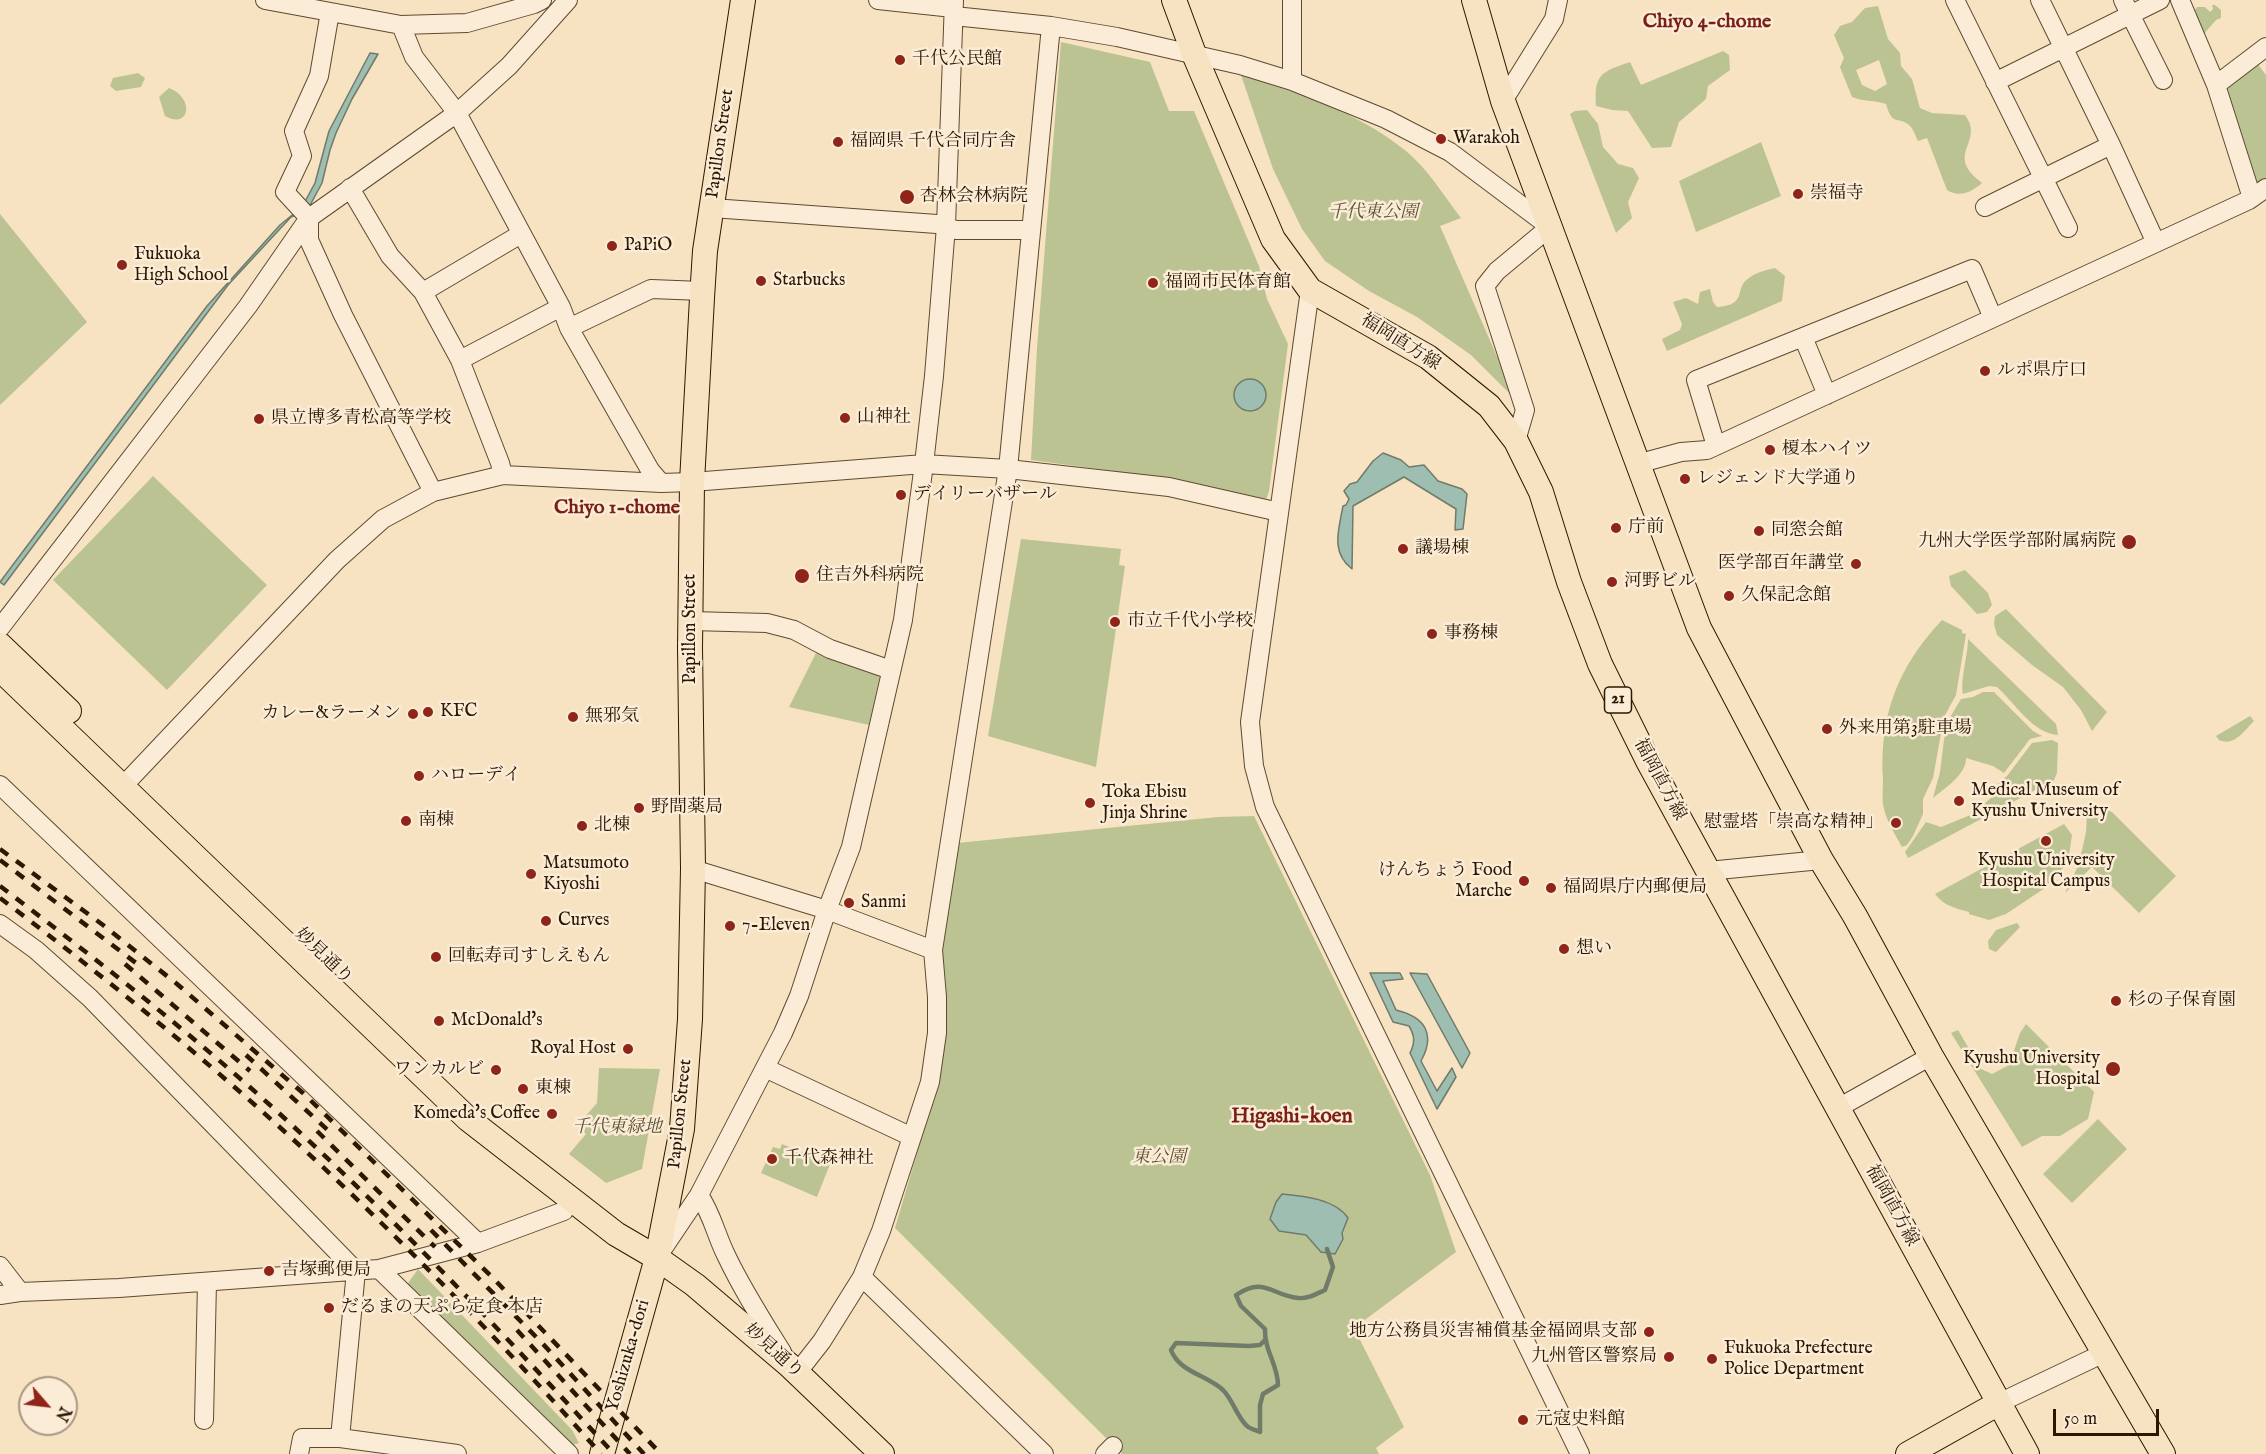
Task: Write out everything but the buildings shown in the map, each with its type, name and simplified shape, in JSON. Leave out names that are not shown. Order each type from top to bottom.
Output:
[{"type":"main road","name":"Papillon Street","points":[[657,1258],[682,1129],[690,1019],[693,869],[692,482],[702,291],[705,250],[743,0]]},
{"type":"main road","name":"福岡直方線","points":[[1174,0],[1194,54],[1273,239],[1310,290],[1428,357],[1489,406],[1516,441],[1541,492],[1569,582],[1600,664],[1648,761],[2027,1454]]},
{"type":"main road","points":[[1474,0],[1503,100],[1699,628],[1821,860],[1855,916],[1931,1056],[2163,1454]]},
{"type":"main road","name":"妙見通り","points":[[0,645],[128,780],[468,1119],[616,1234],[657,1258],[695,1285],[793,1369],[882,1454]]},
{"type":"main road","name":"妙見通り","points":[[0,669],[128,780],[479,1106],[618,1219],[657,1258]]},
{"type":"main road","name":"Yoshizuka-dori","points":[[602,1454],[657,1258]]},
{"type":"main road","points":[[1918,1452],[1999,1403]]},
{"type":"street","points":[[265,0],[401,25],[467,23],[542,0]]},
{"type":"street","points":[[0,628],[248,306],[309,218],[457,113],[509,66],[568,0]]},
{"type":"street","points":[[878,0],[954,8],[1117,37],[1240,64],[1292,81],[1386,119],[1450,152],[1550,226],[1497,271],[1485,286],[1525,410],[1516,441]]},
{"type":"street","points":[[1292,81],[1293,0]]},
{"type":"street","points":[[1503,100],[1554,19],[1558,0]]},
{"type":"street","points":[[1955,0],[2068,228]]},
{"type":"street","points":[[2040,0],[2156,243]]},
{"type":"street","points":[[1995,82],[2063,47],[2127,7],[2160,0]]},
{"type":"street","points":[[1637,464],[1680,452],[1707,450],[2156,243],[2259,193],[2180,0]]},
{"type":"street","points":[[2127,7],[2163,80]]},
{"type":"street","points":[[657,1258],[699,1195],[765,1068],[799,996],[850,847],[903,620],[924,464],[934,376],[946,226],[954,8]]},
{"type":"street","points":[[330,12],[319,76],[294,131],[302,156],[285,192],[309,218],[309,240],[343,315],[433,492]]},
{"type":"street","points":[[401,25],[414,57],[457,113],[561,307],[569,328],[650,470],[661,483]]},
{"type":"street","points":[[699,1195],[711,1215],[724,1251],[738,1279],[793,1369],[822,1341],[862,1277],[881,1231],[930,1082],[938,1033],[933,950],[1008,470],[1051,27]]},
{"type":"street","points":[[2216,85],[2266,47]]},
{"type":"street","points":[[1985,207],[2111,145]]},
{"type":"street","points":[[350,188],[390,256],[423,292],[460,360],[503,475]]},
{"type":"street","points":[[712,208],[946,226],[956,230],[1031,230]]},
{"type":"street","points":[[423,292],[521,234]]},
{"type":"street","points":[[1716,446],[1696,380],[1972,268],[1993,318]]},
{"type":"street","points":[[569,328],[651,289],[702,291]]},
{"type":"street","points":[[1310,290],[1250,722],[1254,766],[1266,807],[1580,1454]]},
{"type":"street","points":[[460,360],[561,307]]},
{"type":"street","points":[[1803,336],[1827,395]]},
{"type":"street","points":[[128,780],[337,560],[382,519],[433,492],[503,475],[661,483],[924,464],[1008,470],[1169,487],[1279,512]]},
{"type":"street","points":[[691,621],[767,623],[794,630],[831,649],[891,670]]},
{"type":"street","points":[[0,785],[478,1243]]},
{"type":"street","points":[[1708,871],[1821,860]]},
{"type":"street","points":[[693,869],[827,910],[933,950]]},
{"type":"street","points":[[0,924],[36,950],[90,998],[356,1271],[340,1438]]},
{"type":"street","points":[[1838,1108],[1931,1056]]},
{"type":"street","points":[[765,1068],[912,1137]]},
{"type":"street","points":[[0,1295],[379,1269],[478,1243],[564,1211],[569,1199]]},
{"type":"street","points":[[0,1266],[20,1292]]},
{"type":"street","points":[[379,1269],[569,1454]]},
{"type":"street","points":[[862,1277],[1044,1454]]},
{"type":"street","points":[[204,1420],[207,1282]]},
{"type":"street","points":[[1999,1403],[2104,1353]]},
{"type":"street","points":[[299,1454],[303,1438],[340,1438],[457,1454]]},
{"type":"green space","points":[[2212,5],[2221,10],[2221,18],[2216,20],[2203,35],[2193,13],[2197,7],[2205,7],[2210,12],[2213,9]]},
{"type":"green space","points":[[1878,6],[1888,39],[1900,53],[1901,66],[1912,79],[1920,108],[1932,113],[1965,115],[1970,123],[1971,130],[1965,162],[1969,171],[1982,183],[1974,189],[1961,194],[1947,190],[1927,138],[1918,141],[1907,123],[1891,116],[1886,104],[1852,97],[1840,67],[1844,58],[1834,35],[1840,26],[1852,22],[1865,8]],"holes":[[[1879,60],[1887,84],[1875,91],[1862,85],[1856,70]]]},
{"type":"green space","name":"福岡市民体育館","points":[[1061,42],[1150,62],[1169,111],[1194,111],[1259,266],[1267,299],[1288,344],[1266,500],[1149,476],[1031,460],[1037,348]]},
{"type":"green space","points":[[1723,51],[1729,55],[1730,70],[1708,86],[1706,99],[1679,122],[1671,147],[1652,148],[1628,111],[1596,106],[1598,81],[1601,76],[1612,69],[1630,62],[1641,85]]},
{"type":"green space","points":[[2257,63],[2266,75],[2266,179],[2260,183],[2252,179],[2224,89]]},
{"type":"green space","points":[[138,73],[145,78],[141,87],[116,91],[110,86],[113,78]]},
{"type":"green space","name":"千代東公園","points":[[1241,75],[1327,105],[1368,125],[1406,151],[1429,174],[1461,218],[1440,226],[1516,400],[1471,355],[1417,317],[1369,291],[1325,261],[1302,229],[1273,169]]},
{"type":"green space","points":[[169,88],[183,99],[186,105],[184,116],[180,119],[165,116],[159,97]]},
{"type":"green space","points":[[1587,110],[1598,124],[1603,147],[1618,164],[1633,168],[1639,178],[1628,202],[1632,218],[1616,233],[1570,114]]},
{"type":"green space","points":[[1761,142],[1781,196],[1696,232],[1679,181]]},
{"type":"green space","points":[[0,214],[87,322],[0,405]]},
{"type":"green space","points":[[1775,268],[1785,276],[1782,301],[1667,351],[1662,339],[1680,330],[1682,324],[1673,302],[1686,298],[1698,304],[1700,292],[1710,289],[1713,302],[1717,307],[1727,306],[1737,300],[1744,282],[1749,278]]},
{"type":"green space","points":[[153,476],[267,585],[167,690],[53,580]]},
{"type":"green space","points":[[1021,539],[1121,549],[1119,565],[1125,566],[1096,767],[988,736]]},
{"type":"green space","points":[[1965,570],[1988,593],[1992,605],[1987,612],[1977,614],[1951,586],[1949,576]]},
{"type":"green space","points":[[2006,609],[2107,712],[2092,731],[2081,710],[2063,687],[2032,665],[1997,635],[1994,624],[1995,616]]},
{"type":"green space","points":[[1942,620],[1966,634],[1956,695],[1944,717],[1933,778],[1923,799],[1923,814],[1913,836],[1907,845],[1902,847],[1888,821],[1883,804],[1884,735],[1894,694],[1903,675],[1913,656]]},
{"type":"green space","points":[[1968,639],[2056,724],[2058,735],[2040,729],[2032,723],[1997,687],[1989,686],[1963,694]]},
{"type":"green space","points":[[816,653],[880,675],[869,725],[789,707]]},
{"type":"green space","points":[[1983,692],[1994,692],[2033,731],[2042,736],[2030,739],[2004,773],[1993,766],[1966,758],[1959,775],[1933,798],[1940,772],[1946,724],[1961,699]]},
{"type":"green space","points":[[2250,716],[2254,721],[2234,740],[2224,742],[2216,736]]},
{"type":"green space","points":[[2052,740],[2058,743],[2057,773],[2054,780],[1908,858],[1905,852],[1926,822],[1941,827],[1973,814],[1993,796],[1999,782],[2007,776],[2032,743]]},
{"type":"green space","points":[[2102,807],[2112,812],[2176,876],[2139,913],[2092,867],[2065,893],[2079,864],[2087,815],[2090,810]]},
{"type":"green space","name":"東公園","points":[[1254,816],[1430,1175],[1456,1252],[1354,1328],[1404,1427],[1376,1448],[1379,1454],[1122,1454],[895,1228],[935,1082],[940,937],[957,843],[1218,817]]},
{"type":"green space","points":[[2064,824],[2072,835],[2068,862],[2045,888],[2006,914],[1989,920],[1950,906],[1935,894]]},
{"type":"green space","points":[[2017,923],[2020,927],[1996,952],[1989,949],[1988,941],[1996,930]]},
{"type":"green space","points":[[2026,1024],[2094,1092],[2088,1119],[2060,1136],[2042,1136],[2022,1147],[1951,1033],[1958,1030],[1981,1069],[1992,1074],[2009,1065],[2020,1033]]},
{"type":"green space","name":"千代東緑地","points":[[599,1068],[660,1069],[642,1169],[606,1183],[569,1154],[586,1134],[578,1125],[597,1103]]},
{"type":"green space","points":[[2098,1119],[2127,1149],[2072,1203],[2043,1174]]},
{"type":"green space","points":[[782,1144],[830,1164],[817,1197],[761,1173],[773,1147],[780,1149]]},
{"type":"green space","points":[[418,1269],[572,1430],[579,1443],[570,1446],[406,1286]]},
{"type":"shaded area","points":[[370,53],[378,54],[352,99],[336,133],[322,183],[307,211],[291,217],[228,285],[4,585],[0,582],[207,306],[280,225],[302,207],[315,183],[329,131]]},
{"type":"shaded area","points":[[1250,379],[1261,384],[1266,395],[1261,406],[1250,411],[1239,406],[1234,395],[1239,384]]},
{"type":"shaded area","points":[[1383,453],[1401,460],[1409,467],[1424,465],[1438,481],[1462,489],[1467,494],[1463,529],[1455,530],[1456,509],[1404,477],[1353,506],[1352,569],[1345,562],[1338,548],[1338,532],[1343,506],[1349,499],[1344,491],[1350,484],[1357,482],[1373,461]]},
{"type":"shaded area","points":[[1370,973],[1400,973],[1403,979],[1383,981],[1396,1010],[1414,1017],[1425,1028],[1428,1043],[1421,1061],[1437,1091],[1452,1068],[1456,1077],[1437,1109],[1410,1053],[1414,1040],[1411,1030],[1409,1026],[1393,1022]]},
{"type":"shaded area","points":[[1410,973],[1427,974],[1470,1053],[1462,1068]]},
{"type":"shaded area","points":[[1282,1194],[1309,1197],[1327,1203],[1348,1218],[1342,1233],[1343,1239],[1335,1254],[1321,1252],[1306,1235],[1279,1231],[1270,1219],[1276,1202]]},
{"type":"waterway","points":[[1265,1340],[1260,1345],[1249,1346],[1176,1343],[1171,1350],[1180,1363],[1223,1390],[1244,1422],[1250,1428],[1260,1432],[1260,1405],[1263,1394],[1278,1385],[1276,1371],[1265,1337],[1265,1329],[1241,1306],[1236,1295],[1254,1287],[1267,1288],[1298,1298],[1309,1297],[1325,1290],[1333,1267],[1327,1249]]},
{"type":"railway","points":[[0,849],[103,925],[177,984],[303,1093],[491,1276],[661,1454]]},
{"type":"railway","points":[[0,860],[140,966]]},
{"type":"railway","points":[[0,886],[143,997],[213,1055],[325,1155],[451,1281],[614,1454]]},
{"type":"railway","points":[[0,898],[173,1035],[317,1161],[442,1284],[601,1454]]},
{"type":"railway","points":[[125,964],[250,1071]]},
{"type":"railway","points":[[246,1055],[332,1134]]},
{"type":"railway","points":[[317,1131],[435,1247]]},
{"type":"railway","points":[[431,1230],[543,1344],[644,1454]]},
{"type":"railway","points":[[517,1330],[630,1454]]},
{"type":"place","name":"千代公民館","points":[[900,60]]},
{"type":"place","name":"Warakoh","points":[[1441,139]]},
{"type":"place","name":"福岡県 千代合同庁舎","points":[[838,142]]},
{"type":"place","name":"崇福寺","points":[[1798,194]]},
{"type":"place","name":"杏林会林病院","points":[[907,197]]},
{"type":"place","name":"PaPiO","points":[[612,246]]},
{"type":"place","name":"Fukuoka High School","points":[[122,265]]},
{"type":"place","name":"Starbucks","points":[[761,281]]},
{"type":"place","name":"福岡市民体育館","points":[[1153,283]]},
{"type":"place","name":"ルポ県庁口","points":[[1985,371]]},
{"type":"place","name":"山神社","points":[[845,418]]},
{"type":"place","name":"県立博多青松高等学校","points":[[259,419]]},
{"type":"place","name":"榎本ハイツ","points":[[1770,450]]},
{"type":"place","name":"レジェンド大学通り","points":[[1685,479]]},
{"type":"place","name":"デイリーバザール","points":[[901,495]]},
{"type":"place","name":"庁前","points":[[1616,528]]},
{"type":"place","name":"同窓会館","points":[[1759,531]]},
{"type":"place","name":"九州大学医学部附属病院","points":[[2129,542]]},
{"type":"place","name":"議場棟","points":[[1403,549]]},
{"type":"place","name":"医学部百年講堂","points":[[1856,564]]},
{"type":"place","name":"住吉外科病院","points":[[802,576]]},
{"type":"place","name":"河野ビル","points":[[1612,582]]},
{"type":"place","name":"久保記念館","points":[[1729,596]]},
{"type":"place","name":"市立千代小学校","points":[[1115,622]]},
{"type":"place","name":"事務棟","points":[[1432,634]]},
{"type":"place","name":"KFC","points":[[428,712]]},
{"type":"place","name":"カレー&ラーメン","points":[[413,714]]},
{"type":"place","name":"無邪気","points":[[573,717]]},
{"type":"place","name":"外来用第3駐車場","points":[[1827,729]]},
{"type":"place","name":"ハローデイ","points":[[419,776]]},
{"type":"place","name":"Medical Museum of Kyushu University","points":[[1959,801]]},
{"type":"place","name":"Toka Ebisu Jinja Shrine","points":[[1090,803]]},
{"type":"place","name":"野間薬局","points":[[639,808]]},
{"type":"place","name":"南棟","points":[[406,821]]},
{"type":"place","name":"慰霊塔「崇高な精神」","points":[[1896,823]]},
{"type":"place","name":"北棟","points":[[582,826]]},
{"type":"place","name":"Kyushu University Hospital Campus","points":[[2046,841]]},
{"type":"place","name":"Matsumoto Kiyoshi","points":[[531,874]]},
{"type":"place","name":"けんちょう Food Marche","points":[[1524,881]]},
{"type":"place","name":"福岡県庁内郵便局","points":[[1551,888]]},
{"type":"place","name":"Sanmi","points":[[849,903]]},
{"type":"place","name":"Curves","points":[[546,921]]},
{"type":"place","name":"7-Eleven","points":[[730,926]]},
{"type":"place","name":"想い","points":[[1564,949]]},
{"type":"place","name":"回転寿司すしえもん","points":[[436,957]]},
{"type":"place","name":"杉の子保育園","points":[[2116,1001]]},
{"type":"place","name":"McDonald's","points":[[439,1021]]},
{"type":"place","name":"Royal Host","points":[[628,1049]]},
{"type":"place","name":"Kyushu University Hospital","points":[[2113,1069]]},
{"type":"place","name":"ワンカルビ","points":[[496,1070]]},
{"type":"place","name":"東棟","points":[[523,1089]]},
{"type":"place","name":"Komeda's Coffee","points":[[552,1114]]},
{"type":"place","name":"千代森神社","points":[[772,1159]]},
{"type":"place","name":"吉塚郵便局","points":[[269,1271]]},
{"type":"place","name":"だるまの天ぷら定食 本店","points":[[329,1308]]},
{"type":"place","name":"地方公務員災害補償基金福岡県支部","points":[[1649,1332]]},
{"type":"place","name":"九州管区警察局","points":[[1669,1357]]},
{"type":"place","name":"Fukuoka Prefecture Police Department","points":[[1712,1359]]},
{"type":"place","name":"元寇史料館","points":[[1523,1420]]},
{"type":"district","name":"Chiyo 4-chome","points":[[1707,23]]},
{"type":"district","name":"Chiyo 1-chome","points":[[617,509]]},
{"type":"district","name":"Higashi-koen","points":[[1292,1118]]}]
